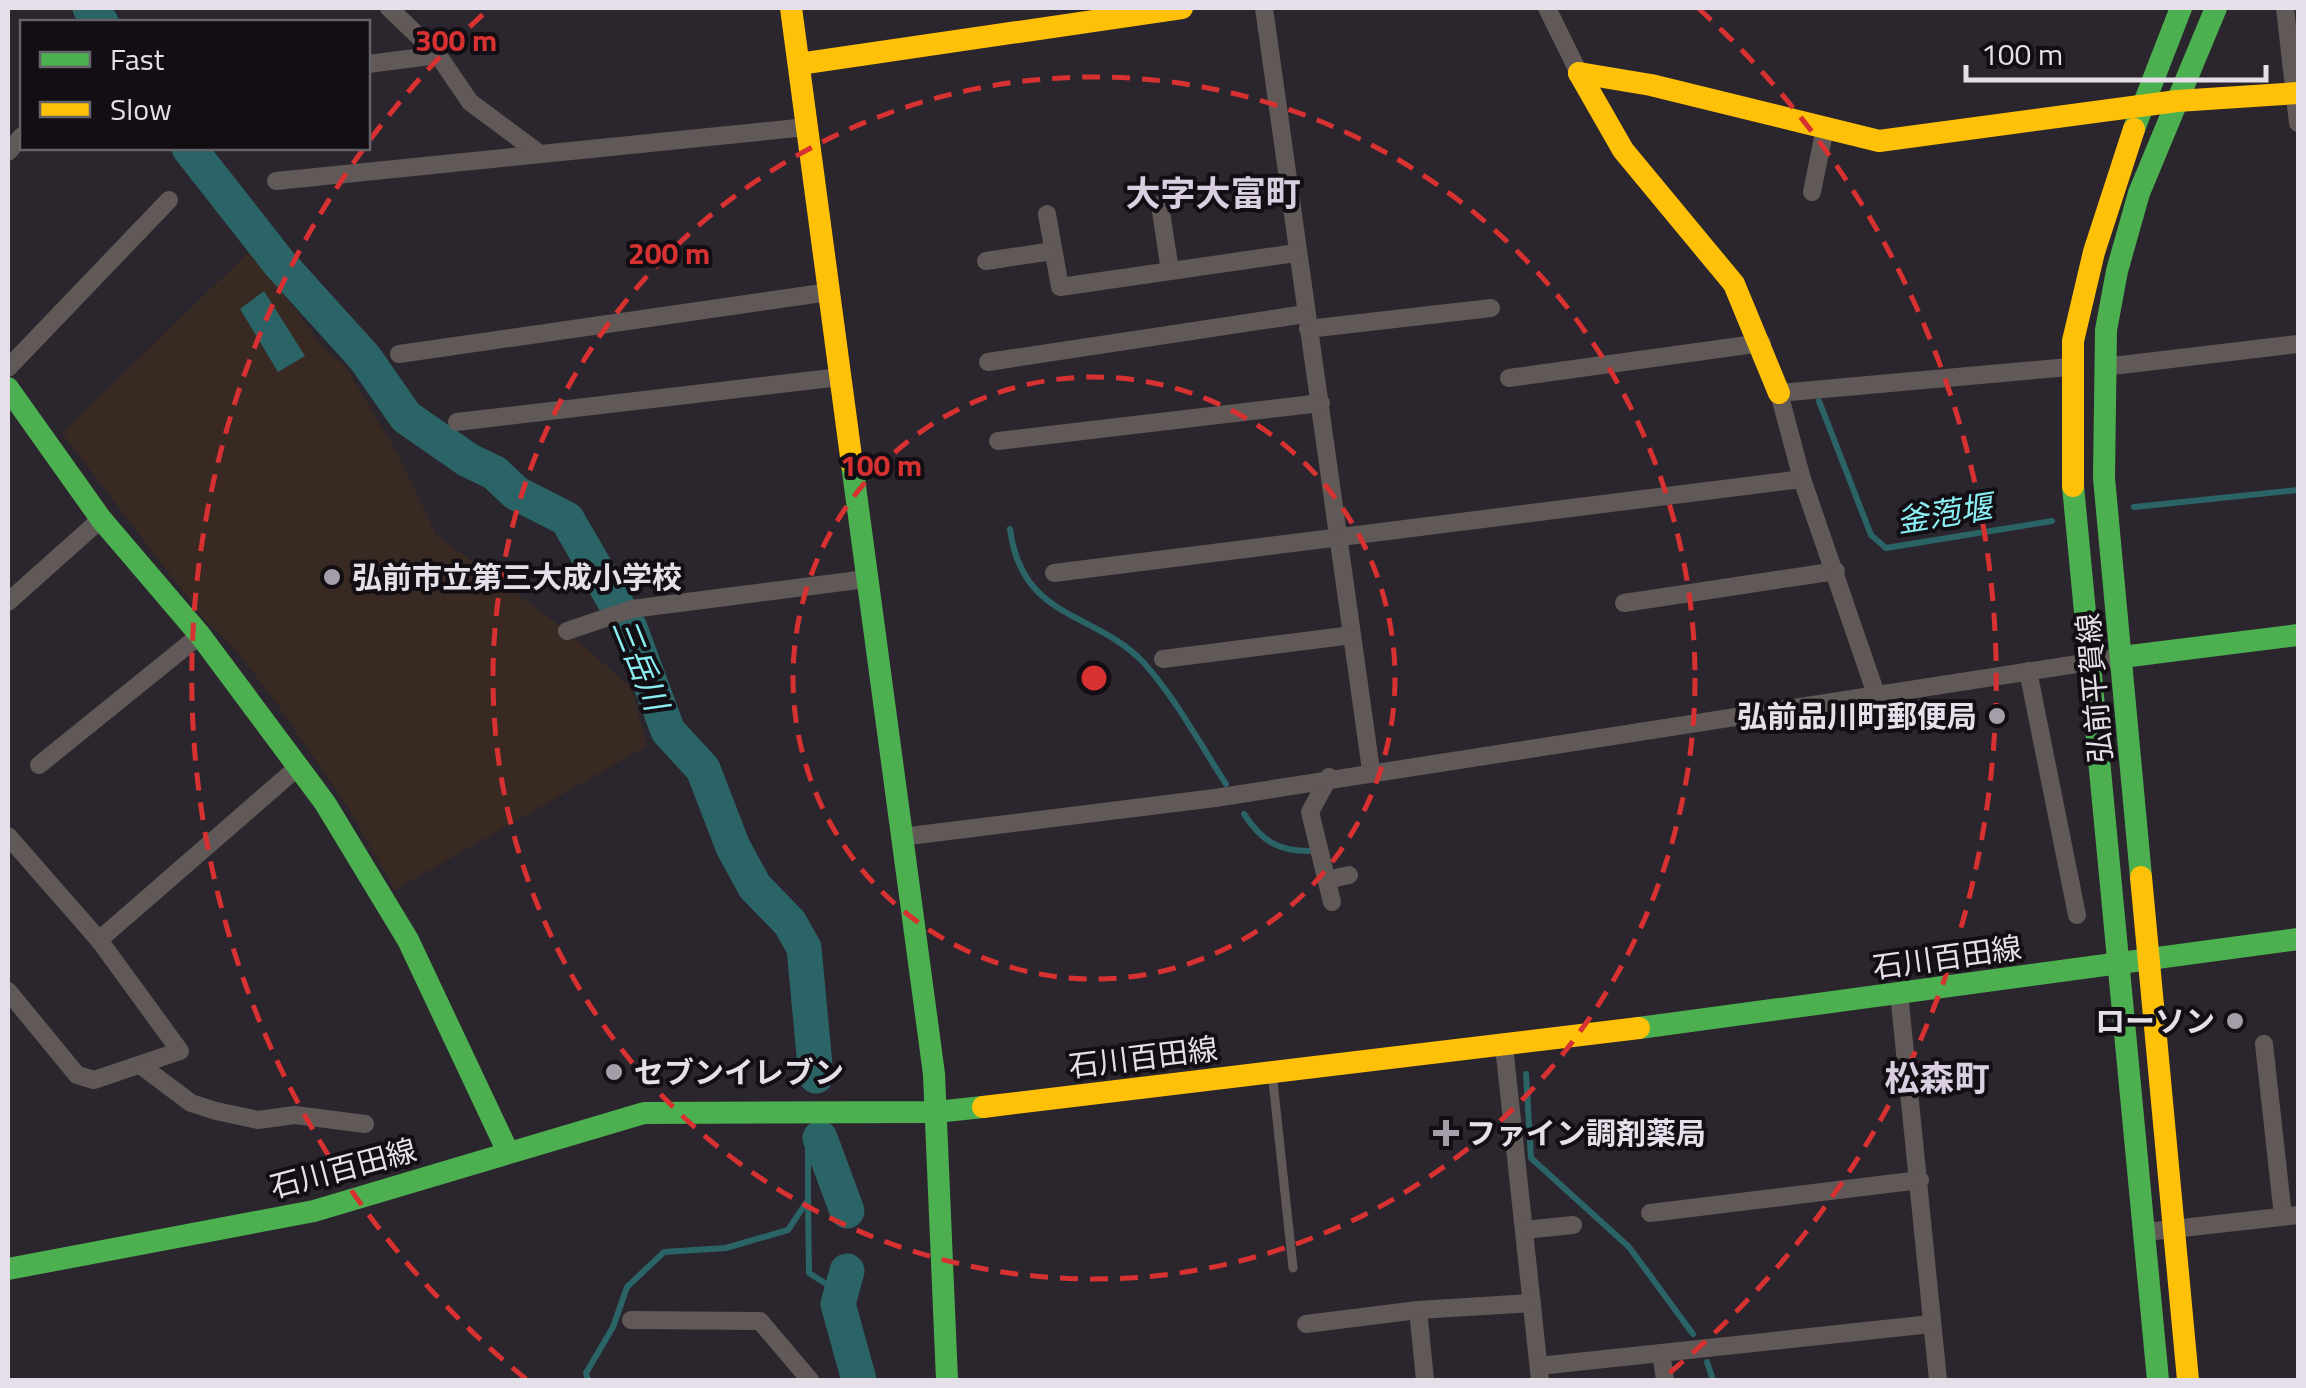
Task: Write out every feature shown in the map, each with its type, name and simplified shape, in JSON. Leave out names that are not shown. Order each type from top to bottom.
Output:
[{"type":"main road","points":[[791,8],[936,1112],[947,1380]]},
{"type":"main road","points":[[799,64],[1182,8]]},
{"type":"main road","name":"弘前平賀線","points":[[2158,1380],[2072,486],[2070,367],[2083,291],[2141,106],[2181,8]]},
{"type":"main road","name":"弘前平賀線","points":[[2188,1380],[2104,478],[2104,367],[2109,309],[2135,205],[2216,8]]},
{"type":"main road","points":[[1579,74],[1651,84],[1879,141],[2176,101],[2297,93]]},
{"type":"main road","points":[[1579,74],[1623,150],[1734,284],[1780,393]]},
{"type":"main road","points":[[8,388],[101,518],[200,636],[326,804],[408,940],[506,1150]]},
{"type":"main road","points":[[2122,657],[2298,635]]},
{"type":"main road","name":"石川百田線","points":[[8,1269],[314,1210],[410,1184],[506,1150],[658,1112],[936,1112],[1504,1046],[2298,939]]},
{"type":"street","points":[[388,8],[438,54],[470,102],[540,154]]},
{"type":"street","points":[[1264,8],[1370,770]]},
{"type":"street","points":[[1548,8],[1579,74]]},
{"type":"street","points":[[2285,8],[2298,123]]},
{"type":"street","points":[[370,64],[438,54]]},
{"type":"street","points":[[276,181],[807,128]]},
{"type":"street","points":[[1812,192],[1826,128]]},
{"type":"street","points":[[8,368],[169,200]]},
{"type":"street","points":[[1160,206],[1170,271]]},
{"type":"street","points":[[1047,214],[1060,288],[1296,253]]},
{"type":"street","points":[[986,260],[1053,250]]},
{"type":"street","points":[[399,354],[829,292]]},
{"type":"street","points":[[988,362],[1306,321],[1491,308]]},
{"type":"street","points":[[1508,378],[1762,343]]},
{"type":"street","points":[[2104,367],[2298,344]]},
{"type":"street","points":[[1876,694],[1802,479],[1780,393],[2070,367]]},
{"type":"street","points":[[457,422],[840,377]]},
{"type":"street","points":[[998,441],[1321,403]]},
{"type":"street","points":[[1054,573],[1802,479]]},
{"type":"street","points":[[8,602],[101,518]]},
{"type":"street","points":[[1624,603],[1836,571]]},
{"type":"street","points":[[568,632],[632,609],[866,579]]},
{"type":"street","points":[[1163,659],[1352,635]]},
{"type":"street","points":[[39,765],[200,636]]},
{"type":"street","points":[[901,837],[1215,798],[1370,770],[2122,657]]},
{"type":"street","points":[[2028,672],[2077,915]]},
{"type":"street","points":[[99,940],[298,767]]},
{"type":"street","points":[[1329,777],[1310,812],[1332,902]]},
{"type":"street","points":[[8,836],[99,940],[180,1051],[143,1067],[94,1080],[77,1075],[8,990]]},
{"type":"street","points":[[1327,880],[1349,875]]},
{"type":"street","points":[[1899,993],[1938,1380]]},
{"type":"street","points":[[2146,1232],[2291,1215],[2264,1044]]},
{"type":"street","points":[[1504,1046],[1540,1373],[1661,1353],[1931,1324]]},
{"type":"street","points":[[143,1067],[192,1102],[216,1112],[258,1120],[295,1115],[365,1124]]},
{"type":"street","points":[[1650,1212],[1920,1180]]},
{"type":"street","points":[[1524,1230],[1573,1226]]},
{"type":"street","points":[[1306,1324],[1418,1310],[1532,1303]]},
{"type":"street","points":[[1418,1310],[1424,1380]]},
{"type":"street","points":[[631,1320],[760,1321],[810,1380]]},
{"type":"street","points":[[1661,1353],[1665,1380]]},
{"type":"lane","points":[[1272,1072],[1293,1268]]},
{"type":"shaded area","name":"弘前市立第三大成小学校","points":[[251,250],[323,347],[346,367],[400,458],[436,535],[567,631],[632,689],[647,746],[395,890],[347,806],[280,708],[237,651],[204,619],[62,433]]},
{"type":"water","points":[[264,291],[305,356],[278,372],[240,309]]},
{"type":"waterway","name":"三岳川","points":[[90,8],[99,20]]},
{"type":"waterway","name":"三岳川","points":[[191,150],[280,264],[365,358],[406,417],[468,460],[495,473],[516,493],[567,519],[630,628],[668,731],[703,769],[733,847],[755,887],[790,923],[804,948],[816,1076]]},
{"type":"waterway","name":"釜萢堰","points":[[1819,401],[1871,535],[1886,548],[2052,521]]},
{"type":"waterway","name":"釜萢堰","points":[[2134,507],[2298,490]]},
{"type":"waterway","points":[[1010,529],[1017,559],[1029,581],[1044,598],[1104,633],[1144,663],[1226,784]]},
{"type":"waterway","points":[[1244,814],[1271,842],[1309,851]]},
{"type":"waterway","points":[[1526,1074],[1531,1158],[1629,1247],[1693,1334]]},
{"type":"waterway","points":[[820,1138],[847,1211]]},
{"type":"waterway","points":[[588,1380],[586,1373],[613,1327],[627,1287],[664,1252],[726,1248],[788,1230],[808,1200],[808,1149]]},
{"type":"waterway","points":[[808,1201],[809,1273],[839,1292]]},
{"type":"waterway","points":[[847,1271],[838,1304],[859,1380]]},
{"type":"waterway","points":[[1707,1362],[1713,1380]]},
{"type":"traffic: fast","points":[[2134,129],[2181,8]]},
{"type":"traffic: fast","points":[[2141,877],[2104,478],[2106,330],[2117,271],[2139,193],[2216,8]]},
{"type":"traffic: fast","points":[[8,388],[101,519],[200,635],[325,803],[408,940],[507,1150]]},
{"type":"traffic: fast","points":[[852,464],[934,1074],[947,1380]]},
{"type":"traffic: fast","points":[[2073,486],[2158,1380]]},
{"type":"traffic: fast","points":[[2122,657],[2298,635]]},
{"type":"traffic: fast","points":[[1639,1028],[2298,939]]},
{"type":"traffic: fast","points":[[8,1269],[314,1211],[644,1113],[936,1112],[983,1107]]},
{"type":"traffic: slow","points":[[791,8],[852,464]]},
{"type":"traffic: slow","points":[[799,64],[1182,8]]},
{"type":"traffic: slow","points":[[1579,73],[1651,85],[1879,141],[2177,101],[2298,93]]},
{"type":"traffic: slow","points":[[1579,73],[1623,150],[1734,284],[1779,393]]},
{"type":"traffic: slow","points":[[2073,486],[2073,341],[2094,252],[2134,129]]},
{"type":"traffic: slow","points":[[2141,877],[2188,1380]]},
{"type":"traffic: slow","points":[[983,1107],[1639,1028]]},
{"type":"place","name":"弘前市立第三大成小学校","points":[[332,577]]},
{"type":"place","name":"弘前品川町郵便局","points":[[1997,716]]},
{"type":"place","name":"ローソン","points":[[2235,1021]]},
{"type":"place","name":"セブンイレブン","points":[[614,1072]]},
{"type":"place","name":"ファイン調剤薬局","points":[[1446,1133]]},
{"type":"district","name":"大字大富町","points":[[1213,193]]},
{"type":"district","name":"松森町","points":[[1937,1078]]}]
